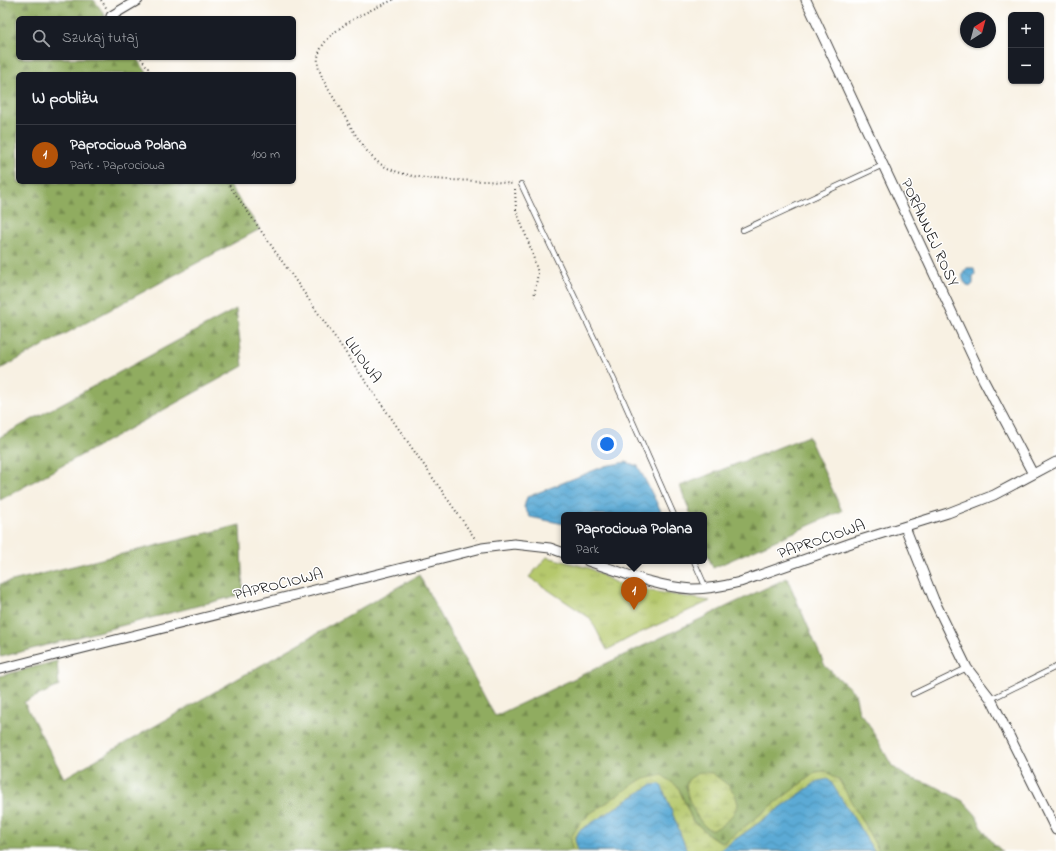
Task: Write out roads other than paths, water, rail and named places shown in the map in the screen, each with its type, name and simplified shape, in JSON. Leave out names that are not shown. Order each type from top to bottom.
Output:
[{"type":"street","points":[[111,16],[138,0]]},
{"type":"street","name":"PORANNEJ ROSY","points":[[806,0],[984,381],[1033,474]]},
{"type":"street","name":"PAPROCIOWA","points":[[597,564],[638,578],[669,586],[706,588],[740,582],[854,542],[948,513],[994,495],[1056,462]]},
{"type":"street","points":[[905,527],[934,600],[967,668],[991,699],[1056,830]]},
{"type":"street","name":"PAPROCIOWA","points":[[0,668],[482,548],[514,544],[550,548],[561,552]]},
{"type":"lane","points":[[743,230],[883,165]]},
{"type":"lane","points":[[521,184],[617,386],[673,512]]},
{"type":"lane","points":[[695,564],[706,588]]},
{"type":"lane","points":[[991,699],[1056,667]]},
{"type":"lane","points":[[913,694],[967,668]]},
{"type":"water","points":[[967,268],[974,268],[975,274],[973,277],[973,284],[970,287],[965,283],[963,278],[963,273]]},
{"type":"water","points":[[626,462],[638,466],[661,512],[561,512],[561,523],[530,517],[524,507],[527,497],[605,466]]},
{"type":"water","points":[[829,779],[874,851],[719,851],[818,781]]},
{"type":"water","points":[[661,784],[687,851],[578,851],[575,840],[579,831],[651,785]]},
{"type":"place","name":"Paprociowa Polana","points":[[634,610]]}]
